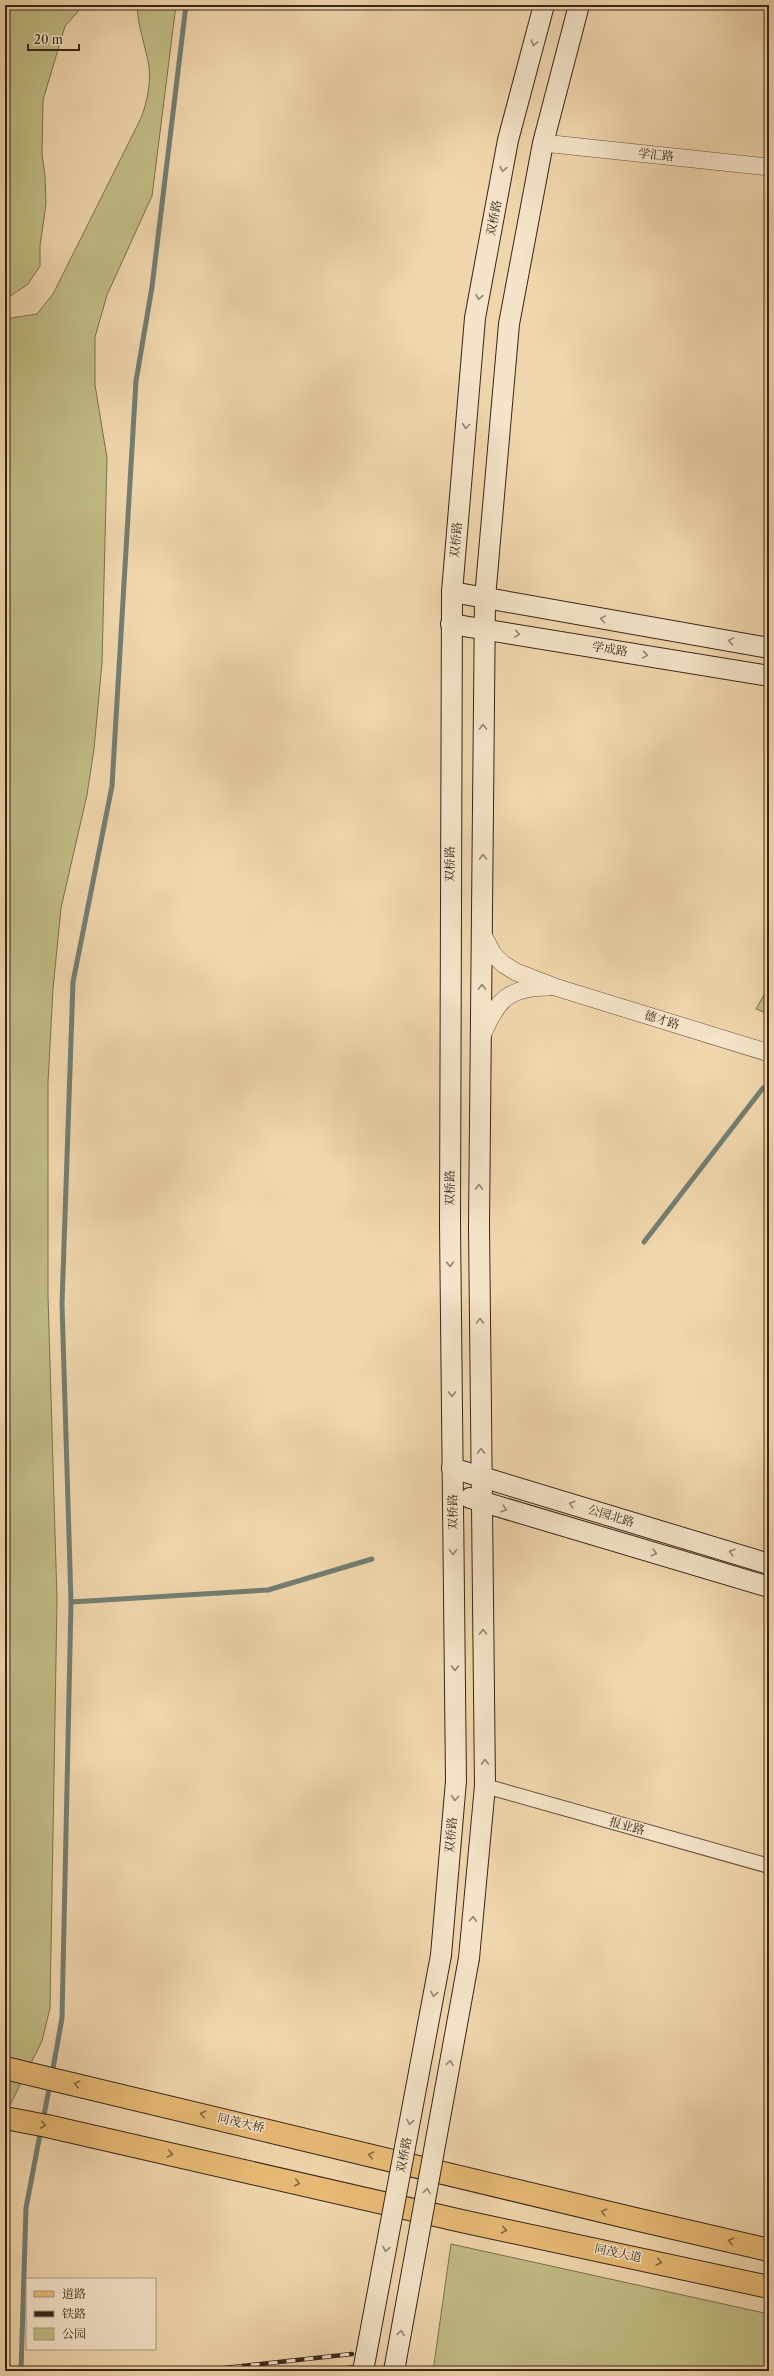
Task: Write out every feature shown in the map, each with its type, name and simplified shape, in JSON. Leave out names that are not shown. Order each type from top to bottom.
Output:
[{"type":"main road","name":"双桥路","points":[[363,2371],[441,1956],[456,1781],[450,1225],[450,624],[475,318],[508,140],[544,5]]},
{"type":"main road","points":[[394,2371],[469,1958],[485,1786],[479,1226],[485,598],[509,324],[543,143],[579,5]]},
{"type":"main road","points":[[452,592],[769,648]]},
{"type":"main road","name":"学成路","points":[[450,624],[769,676]]},
{"type":"main road","name":"公园北路","points":[[452,1468],[769,1564]]},
{"type":"main road","name":"公园北路","points":[[453,1494],[769,1587]]},
{"type":"main road","name":"同茂大桥","points":[[5,2068],[769,2250]]},
{"type":"main road","name":"同茂大道","points":[[5,2118],[47,2126],[466,2222],[769,2287]]},
{"type":"street","name":"学汇路","points":[[543,143],[769,168]]},
{"type":"street","name":"德才路","points":[[482,933],[493,954],[503,964],[555,987],[769,1053]]},
{"type":"street","name":"德才路","points":[[481,1039],[491,1015],[506,997],[517,990],[531,987],[555,987]]},
{"type":"street","name":"报业路","points":[[485,1786],[769,1866]]},
{"type":"green space","points":[[5,5],[84,5],[65,26],[43,100],[42,154],[45,176],[46,204],[40,246],[40,266],[28,284],[12,295],[5,297]]},
{"type":"green space","points":[[137,5],[176,5],[152,196],[107,295],[95,337],[95,385],[107,458],[102,663],[94,749],[87,795],[61,908],[53,989],[48,1083],[48,1296],[57,1600],[50,2008],[42,2041],[5,2115],[5,319],[37,314],[53,294],[141,118],[148,93],[149,66]]},
{"type":"green space","points":[[769,986],[769,1014],[756,1009]]},
{"type":"green space","points":[[451,2244],[769,2314],[769,2371],[433,2371]]},
{"type":"waterway","points":[[52,2074],[62,2018],[71,1602],[62,1304],[73,982],[112,786],[136,381],[152,287],[186,5]]},
{"type":"waterway","points":[[644,1242],[763,1088]]},
{"type":"waterway","points":[[71,1602],[268,1590],[372,1559]]},
{"type":"waterway","points":[[43,2120],[50,2084]]},
{"type":"waterway","points":[[21,2371],[26,2208],[41,2129]]},
{"type":"railway","points":[[197,2371],[352,2354]]},
{"type":"railway","points":[[319,2371],[356,2367]]}]
